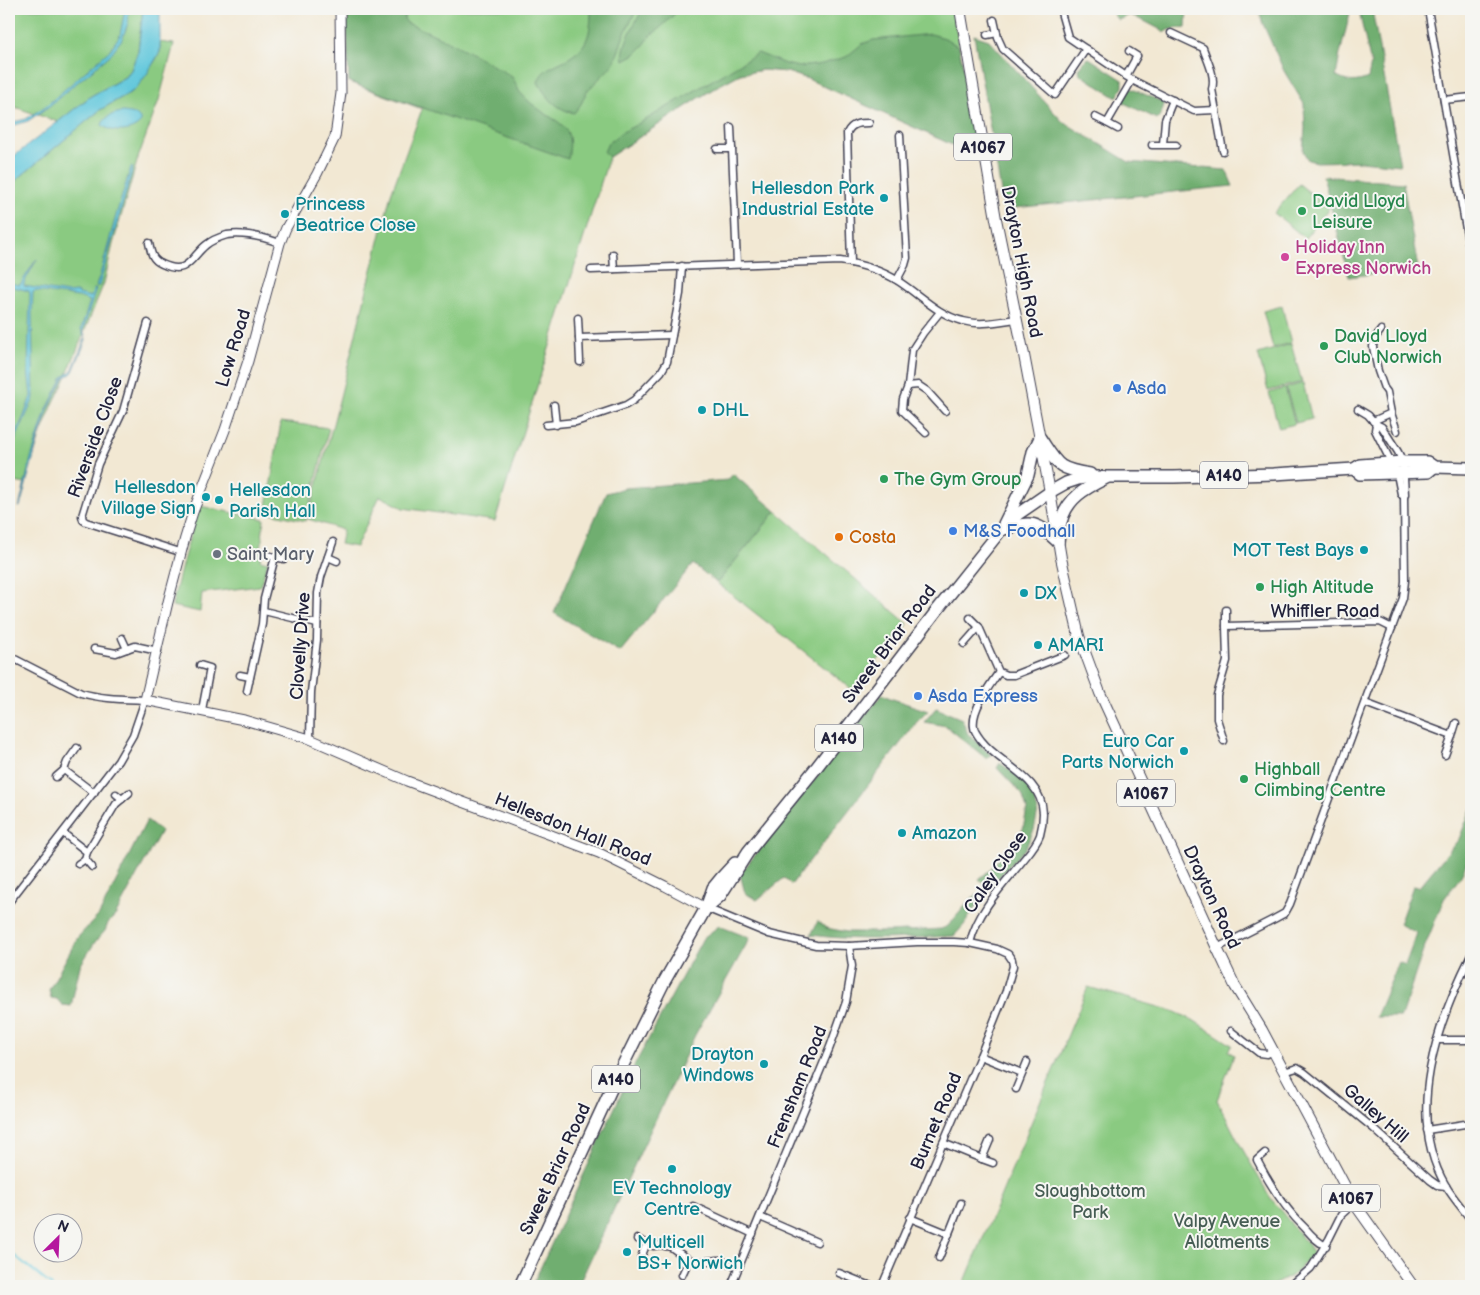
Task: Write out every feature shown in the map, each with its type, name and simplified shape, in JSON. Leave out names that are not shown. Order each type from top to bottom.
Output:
[{"type":"highway","name":"A1067","points":[[1040,438],[1056,462],[1062,467],[1109,476]]},
{"type":"highway","name":"A140","points":[[1001,530],[1028,475],[1033,452],[1040,438]]},
{"type":"highway","name":"A140","points":[[1050,492],[1078,479],[1090,477],[1274,474],[1354,469],[1360,465],[1428,472],[1434,467],[1471,468]]},
{"type":"highway","name":"A140","points":[[1058,542],[1061,522],[1071,501],[1087,487],[1109,476]]},
{"type":"highway","name":"Sweet Briar Road","points":[[520,1286],[613,1085],[664,982],[706,908],[713,888],[722,876],[748,852],[1001,530],[1018,514],[1050,492]]},
{"type":"highway","points":[[1001,530],[1029,523],[1045,529],[1058,542]]},
{"type":"main road","name":"Drayton High Road","points":[[960,9],[996,219],[1050,492]]},
{"type":"main road","name":"Drayton Road","points":[[1050,492],[1058,542],[1079,636],[1100,693],[1216,948],[1354,1203],[1413,1286]]},
{"type":"street","name":"Low Road","points":[[145,700],[180,552],[248,361],[280,243],[286,228],[321,167],[335,137],[342,93],[340,9]]},
{"type":"street","points":[[1060,9],[1068,37],[1129,78],[1194,110],[1216,110]]},
{"type":"street","points":[[1428,9],[1471,258]]},
{"type":"street","points":[[994,20],[1003,49],[1055,95],[1086,49]]},
{"type":"street","points":[[1171,32],[1190,38],[1203,48],[1211,68],[1223,150]]},
{"type":"street","points":[[987,35],[997,34]]},
{"type":"street","points":[[1107,123],[1129,78],[1137,56],[1129,51]]},
{"type":"street","points":[[1444,100],[1471,97]]},
{"type":"street","points":[[1163,144],[1165,120],[1173,100]]},
{"type":"street","points":[[1095,117],[1118,129]]},
{"type":"street","points":[[851,263],[847,133],[850,127],[857,123],[869,123]]},
{"type":"street","points":[[732,127],[737,264]]},
{"type":"street","points":[[897,280],[907,258],[900,135]]},
{"type":"street","points":[[1152,145],[1176,145]]},
{"type":"street","points":[[717,150],[732,149]]},
{"type":"street","points":[[149,242],[152,257],[158,262],[175,268],[183,267],[191,262],[206,245],[228,235],[262,237],[280,243]]},
{"type":"street","points":[[613,254],[614,269]]},
{"type":"street","points":[[591,270],[840,261],[884,274],[897,280],[940,312],[951,317],[973,323],[1017,319]]},
{"type":"street","points":[[546,425],[576,422],[626,404],[634,400],[661,372],[667,362],[680,294],[682,266]]},
{"type":"street","points":[[926,433],[902,410],[903,399],[908,386],[912,350],[940,312]]},
{"type":"street","points":[[578,318],[580,362]]},
{"type":"street","name":"Riverside Close","points":[[148,323],[123,411],[98,464],[82,516],[86,522],[180,552]]},
{"type":"street","points":[[1381,330],[1374,339],[1373,347],[1378,371],[1387,392],[1397,431]]},
{"type":"street","points":[[579,338],[672,335]]},
{"type":"street","points":[[908,386],[918,385],[927,391],[945,412]]},
{"type":"street","points":[[554,405],[556,425]]},
{"type":"street","points":[[1358,409],[1368,415],[1374,423],[1382,427],[1398,452],[1399,468]]},
{"type":"street","points":[[1374,423],[1391,413]]},
{"type":"street","points":[[1374,423],[1375,430],[1399,468]]},
{"type":"street","name":"Whiffler Road","points":[[1216,948],[1274,919],[1285,912],[1290,904],[1403,598],[1405,581],[1404,497],[1406,494],[1399,468]]},
{"type":"street","name":"Clovelly Drive","points":[[310,739],[311,692],[317,640],[318,593],[333,542]]},
{"type":"street","points":[[267,555],[284,559]]},
{"type":"street","points":[[247,691],[262,624],[264,599],[275,557]]},
{"type":"street","points":[[328,557],[337,561]]},
{"type":"street","points":[[1224,741],[1217,719],[1217,694],[1227,661],[1226,610]]},
{"type":"street","points":[[264,611],[317,624]]},
{"type":"street","points":[[970,618],[979,627],[999,672],[1006,675],[1014,675],[1066,655]]},
{"type":"street","name":"Whiffler Road","points":[[1226,626],[1380,622],[1392,628]]},
{"type":"street","points":[[964,644],[979,627]]},
{"type":"street","points":[[122,638],[127,649]]},
{"type":"street","points":[[94,649],[116,653],[135,646],[158,650]]},
{"type":"street","points":[[9,656],[65,685],[92,696],[125,700],[145,700],[133,735],[126,748],[94,793],[9,902]]},
{"type":"street","points":[[200,665],[210,668],[202,710]]},
{"type":"street","name":"Caley Close","points":[[970,943],[979,920],[993,898],[1034,847],[1040,836],[1043,824],[1043,811],[1039,795],[1031,783],[984,744],[974,727],[977,707],[999,672]]},
{"type":"street","points":[[240,674],[250,677]]},
{"type":"street","name":"Hellesdon Hall Road","points":[[145,700],[202,710],[271,726],[310,739],[407,780],[598,853],[706,908],[750,928],[784,939],[816,945],[849,946],[938,942],[970,943],[1008,954],[1013,966]]},
{"type":"street","points":[[1364,703],[1452,736]]},
{"type":"street","points":[[1445,755],[1456,723]]},
{"type":"street","points":[[56,777],[64,770],[77,748]]},
{"type":"street","points":[[64,770],[94,793]]},
{"type":"street","points":[[78,864],[86,856],[116,804],[129,793]]},
{"type":"street","points":[[116,794],[122,798]]},
{"type":"street","points":[[63,833],[86,856],[92,867]]},
{"type":"street","name":"Frensham Road","points":[[731,1286],[844,1010],[852,966],[849,946]]},
{"type":"street","points":[[1471,955],[1446,1013],[1438,1040],[1427,1092],[1426,1113],[1427,1130],[1446,1186],[1471,1220]]},
{"type":"street","name":"Burnet Road","points":[[882,1286],[980,1056],[1006,991],[1013,966]]},
{"type":"street","points":[[1231,1031],[1259,1053],[1267,1054],[1273,1051]]},
{"type":"street","points":[[1438,1040],[1471,1040]]},
{"type":"street","points":[[980,1056],[1022,1073]]},
{"type":"street","points":[[1016,1089],[1027,1062]]},
{"type":"street","name":"Galley Hill","points":[[1284,1072],[1297,1068],[1304,1072],[1372,1128],[1436,1185],[1446,1186]]},
{"type":"street","points":[[1427,1130],[1471,1123]]},
{"type":"street","points":[[982,1159],[990,1140]]},
{"type":"street","points":[[943,1143],[992,1163]]},
{"type":"street","points":[[1265,1153],[1257,1160],[1273,1190],[1294,1218],[1320,1243],[1326,1246]]},
{"type":"street","points":[[939,1258],[961,1203]]},
{"type":"street","points":[[1288,1286],[1296,1282],[1312,1268],[1326,1246],[1341,1215],[1354,1203]]},
{"type":"street","points":[[693,1206],[726,1217],[753,1234]]},
{"type":"street","points":[[760,1217],[817,1242]]},
{"type":"street","points":[[910,1218],[949,1234]]},
{"type":"street","points":[[636,1240],[653,1246],[671,1247],[689,1260],[696,1262],[719,1260],[739,1267]]},
{"type":"street","points":[[641,1257],[646,1243]]},
{"type":"street","points":[[682,1275],[689,1260]]},
{"type":"street","points":[[839,1273],[871,1286]]},
{"type":"green space","points":[[9,9],[143,9],[138,51],[131,70],[125,77],[91,96],[58,122],[9,105]]},
{"type":"green space","points":[[348,9],[952,9],[981,158],[808,79],[787,72],[763,70],[740,74],[716,87],[609,157],[495,521],[403,508],[380,496],[356,547],[340,544],[343,530],[308,519],[391,194],[422,109],[349,82]]},
{"type":"green space","points":[[348,9],[406,9],[404,19],[407,23],[479,57],[510,75],[519,91],[527,99],[567,131],[570,147],[568,159],[349,82]]},
{"type":"green space","points":[[591,9],[637,9],[624,35],[615,61],[587,91],[574,113],[562,109],[552,102],[538,82],[541,75],[550,67],[567,59],[581,49],[590,28]]},
{"type":"green space","points":[[643,9],[690,9],[676,13],[651,35],[635,54],[624,60],[623,55],[626,41]]},
{"type":"green space","points":[[1109,9],[1187,9],[1186,27],[1165,32],[1130,15],[1118,20]]},
{"type":"green space","points":[[1258,9],[1351,9],[1336,76],[1352,82],[1368,78],[1371,64],[1360,16],[1361,9],[1372,9],[1400,165],[1361,161],[1316,162],[1308,160],[1303,151],[1305,128],[1304,104],[1284,71]]},
{"type":"green space","points":[[931,34],[945,38],[959,47],[981,158],[808,79],[787,72],[763,70],[740,74],[716,87],[609,157],[604,152],[608,143],[619,134],[758,53],[785,64],[799,67],[822,64],[846,57],[862,44],[873,40]]},
{"type":"green space","points":[[974,35],[989,40],[1062,121],[1129,162],[1226,170],[1233,186],[1004,209]]},
{"type":"green space","points":[[160,42],[174,44],[159,100],[138,158],[113,244],[104,283],[40,436],[25,484],[9,481],[9,186],[100,110],[133,91],[160,52]]},
{"type":"green space","points":[[1089,58],[1123,80],[1123,87],[1117,97],[1080,74],[1079,69],[1086,59]]},
{"type":"green space","points":[[1130,88],[1163,102],[1162,111],[1157,119],[1124,103],[1123,100]]},
{"type":"green space","points":[[1323,176],[1403,183],[1418,268],[1349,277]]},
{"type":"green space","name":"David Lloyd Leisure","points":[[1299,184],[1329,208],[1305,238],[1274,213]]},
{"type":"green space","points":[[1282,306],[1291,343],[1273,348],[1263,311]]},
{"type":"green space","points":[[1291,344],[1302,382],[1268,391],[1258,354]]},
{"type":"green space","points":[[1303,383],[1312,419],[1296,423],[1286,388]]},
{"type":"green space","points":[[1285,388],[1295,424],[1279,428],[1269,393]]},
{"type":"green space","points":[[281,422],[329,428],[306,521],[266,512]]},
{"type":"green space","points":[[733,474],[776,511],[717,583],[693,564],[620,652],[554,613],[606,493],[625,488],[728,480]]},
{"type":"green space","points":[[200,506],[264,519],[260,560],[268,562],[260,586],[202,593],[200,612],[172,606],[188,543]]},
{"type":"green space","points":[[776,511],[908,624],[853,690],[717,583]]},
{"type":"green space","points":[[882,694],[928,711],[916,723],[791,885],[784,878],[757,900],[745,893],[740,874]]},
{"type":"green space","points":[[936,708],[962,719],[968,734],[991,755],[987,759],[946,726],[924,722]]},
{"type":"green space","points":[[1000,763],[1023,780],[1032,793],[1038,811],[1034,830],[1025,849],[988,889],[979,879],[990,870],[1023,829],[1027,809],[1022,794],[997,768]]},
{"type":"green space","points":[[1471,809],[1471,852],[1461,876],[1444,899],[1423,951],[1401,1017],[1376,1017],[1399,962],[1405,965],[1417,933],[1399,924],[1413,886],[1419,887],[1459,839]]},
{"type":"green space","points":[[147,820],[161,831],[115,916],[108,923],[105,931],[95,942],[80,966],[71,1006],[62,1005],[57,999],[51,998],[49,990],[78,937],[99,915]]},
{"type":"green space","points":[[977,895],[979,901],[964,925],[954,936],[865,939],[811,935],[818,921],[826,928],[847,932],[941,929],[948,926],[972,898]]},
{"type":"green space","points":[[719,926],[750,938],[695,1035],[578,1286],[532,1286],[634,1066],[703,938]]},
{"type":"green space","name":"Sloughbottom Park","points":[[1088,987],[1173,1011],[1193,1020],[1232,1045],[1228,1051],[1234,1055],[1217,1100],[1270,1197],[1314,1253],[1293,1275],[1271,1286],[963,1286]]},
{"type":"water","points":[[125,9],[129,9],[128,23],[122,39],[110,55],[48,107],[28,121],[9,127],[9,123],[26,119],[47,105],[110,50],[120,35]]},
{"type":"water","points":[[143,9],[160,9],[160,52],[138,86],[133,91],[100,110],[9,186],[9,160],[91,96],[125,77],[131,70],[138,51]]},
{"type":"water","points":[[123,112],[136,115],[141,122],[133,128],[122,131],[111,130],[102,125],[105,119],[116,113]]},
{"type":"water","points":[[131,167],[133,168],[99,286],[96,286],[117,212]]},
{"type":"water","points":[[37,259],[24,286],[68,293],[76,292],[91,297],[94,289],[96,289],[83,330],[86,340],[73,372],[64,378],[48,410],[19,507],[31,458],[46,411],[63,377],[72,371],[85,339],[81,329],[90,301],[79,297],[33,292],[34,398],[9,454],[9,449],[31,396],[28,370],[30,294],[29,291],[9,286],[9,283],[20,285]]},
{"type":"waterway","points":[[9,1251],[52,1286]]},
{"type":"place","name":"Hellesdon Park Industrial Estate","points":[[884,198]]},
{"type":"place","name":"David Lloyd Leisure","points":[[1302,211]]},
{"type":"place","name":"Princess Beatrice Close","points":[[285,214]]},
{"type":"place","name":"Holiday Inn Express Norwich","points":[[1285,257]]},
{"type":"place","name":"David Lloyd Club Norwich","points":[[1324,346]]},
{"type":"place","name":"Asda","points":[[1117,388]]},
{"type":"place","name":"DHL","points":[[702,410]]},
{"type":"place","name":"The Gym Group","points":[[884,479]]},
{"type":"place","name":"Hellesdon Village Sign","points":[[206,497]]},
{"type":"place","name":"Hellesdon Parish Hall","points":[[219,500]]},
{"type":"place","name":"M&S Foodhall","points":[[953,531]]},
{"type":"place","name":"Costa","points":[[839,537]]},
{"type":"place","name":"MOT Test Bays","points":[[1364,550]]},
{"type":"place","name":"Saint Mary","points":[[217,554]]},
{"type":"place","name":"High Altitude","points":[[1260,587]]},
{"type":"place","name":"DX","points":[[1024,593]]},
{"type":"place","name":"AMARI","points":[[1038,645]]},
{"type":"place","name":"Asda Express","points":[[918,696]]},
{"type":"place","name":"Euro Car Parts Norwich","points":[[1184,751]]},
{"type":"place","name":"Highball Climbing Centre","points":[[1244,779]]},
{"type":"place","name":"Amazon","points":[[902,833]]},
{"type":"place","name":"Drayton Windows","points":[[764,1064]]},
{"type":"place","name":"EV Technology Centre","points":[[672,1169]]},
{"type":"place","name":"Multicell BS+ Norwich","points":[[627,1252]]},
{"type":"park label","name":"Valpy Avenue Allotments","points":[[1227,1231]]}]
